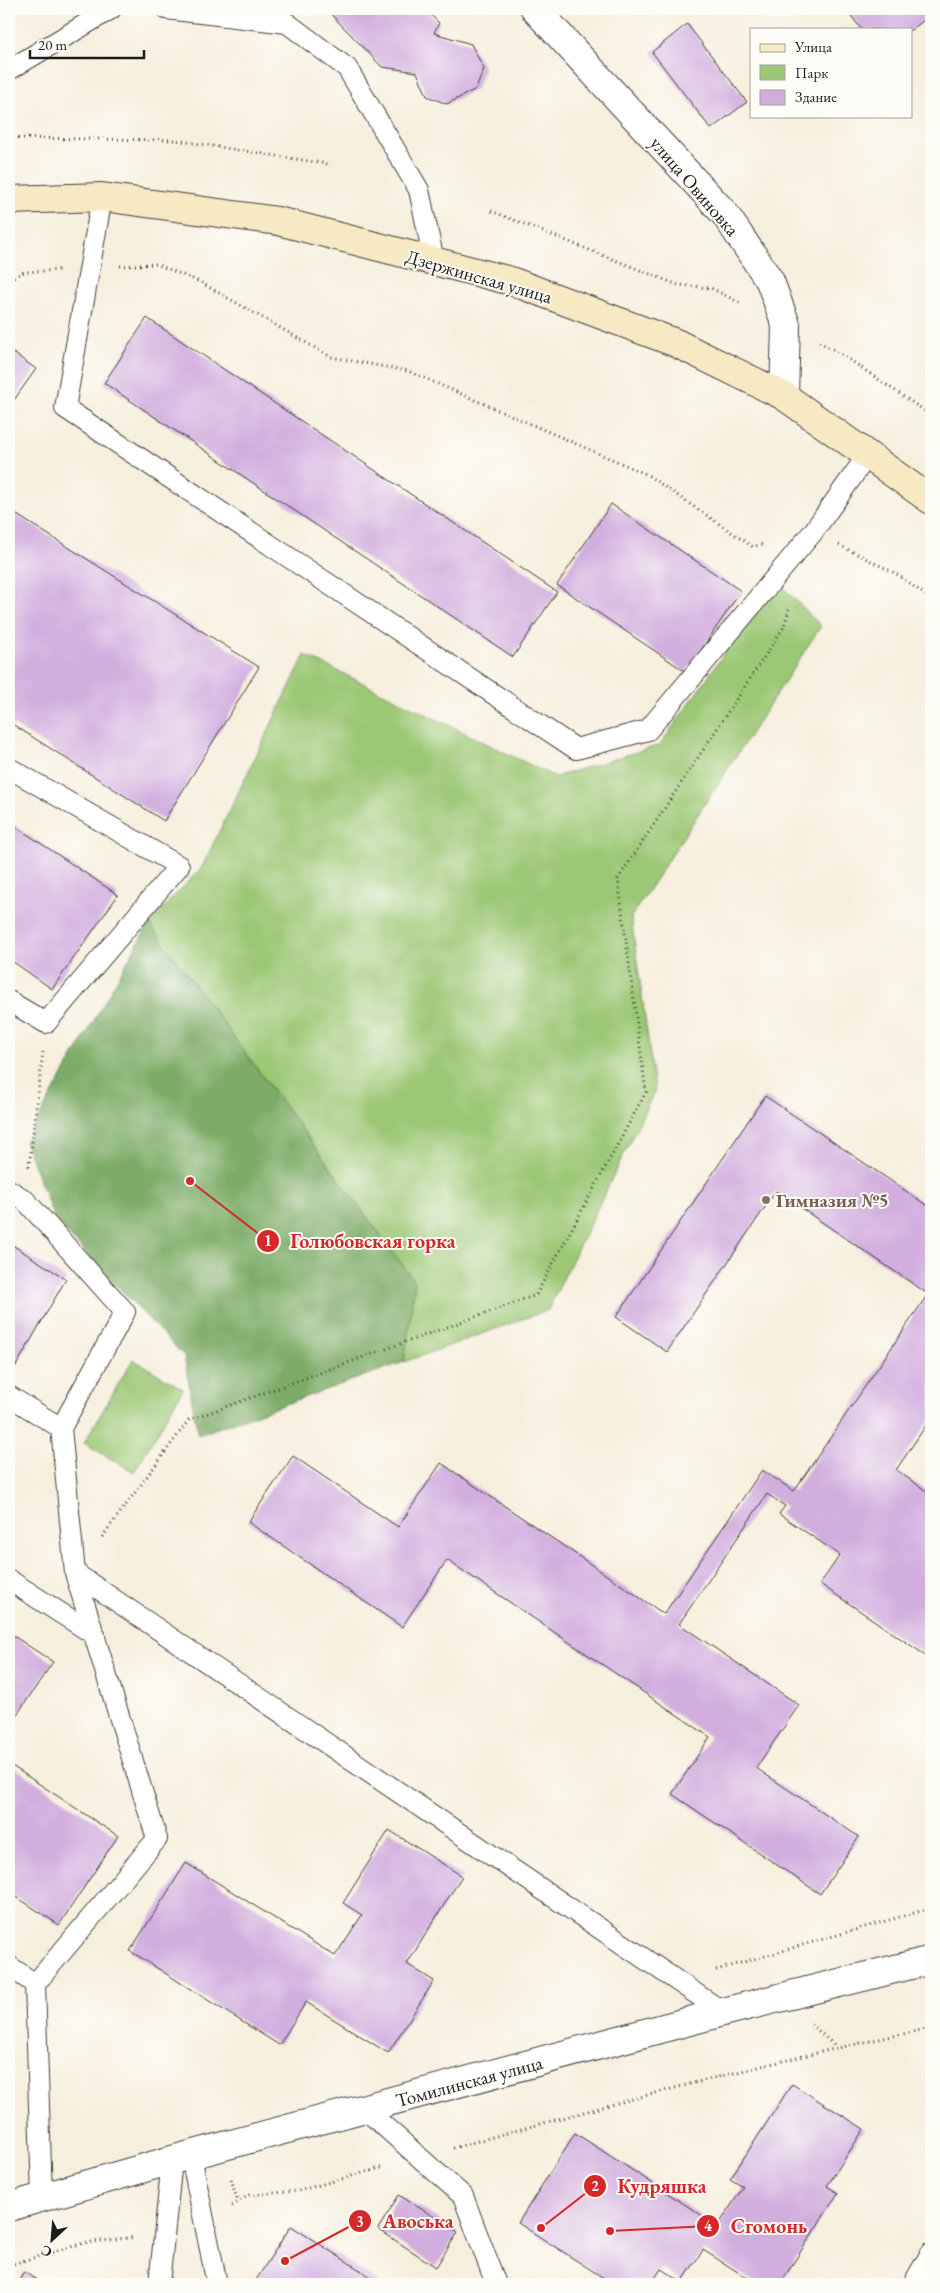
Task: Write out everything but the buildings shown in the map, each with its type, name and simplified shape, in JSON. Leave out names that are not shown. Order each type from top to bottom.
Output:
[{"type":"main road","name":"Дзержинская улица","points":[[9,200],[102,197],[278,221],[511,281],[676,343],[784,396],[931,500]]},
{"type":"street","name":"улица Овиновка","points":[[535,9],[725,214],[770,282],[786,326],[784,396]]},
{"type":"street","name":"Томилинская улица","points":[[9,2207],[182,2158],[366,2110],[723,2012],[931,1960]]},
{"type":"lane","points":[[9,70],[111,9]]},
{"type":"lane","points":[[166,9],[287,23],[347,68],[419,190],[434,261]]},
{"type":"lane","points":[[102,197],[65,408],[576,748],[648,730],[813,532],[867,456]]},
{"type":"lane","points":[[9,768],[179,866],[46,1023],[9,1001]]},
{"type":"lane","points":[[17,1195],[125,1312],[61,1428],[76,1573],[157,1839],[35,1984],[42,2198]]},
{"type":"lane","points":[[9,1396],[61,1428]]},
{"type":"lane","points":[[76,1573],[723,2012]]},
{"type":"lane","points":[[9,1580],[94,1635]]},
{"type":"lane","points":[[9,1966],[35,1984]]},
{"type":"lane","points":[[366,2110],[463,2196],[496,2284]]},
{"type":"lane","points":[[182,2158],[206,2223],[217,2284]]},
{"type":"lane","points":[[159,2284],[165,2233],[182,2158]]},
{"type":"lane","points":[[912,2284],[931,2253]]},
{"type":"path","points":[[13,138],[175,140],[328,164]]},
{"type":"path","points":[[491,211],[678,285],[711,288],[838,352],[931,415]]},
{"type":"path","points":[[9,280],[24,272],[156,264],[200,282],[330,357],[408,371],[646,474],[753,547],[813,532],[895,573],[931,599]]},
{"type":"path","points":[[76,1573],[189,1420],[536,1295],[646,1092],[618,879],[784,627],[789,608]]},
{"type":"path","points":[[17,1195],[46,1023]]},
{"type":"path","points":[[206,2223],[249,2195],[298,2191],[567,2116],[820,2051],[931,2028]]},
{"type":"path","points":[[9,2265],[84,2243],[165,2233]]},
{"type":"green space","points":[[776,580],[821,626],[631,917],[655,1090],[548,1310],[404,1362],[415,1282],[149,923],[202,867],[305,655],[555,777],[660,745]]},
{"type":"green space","points":[[149,923],[415,1282],[404,1362],[198,1435],[184,1356],[55,1221],[25,1142]]},
{"type":"green space","points":[[133,1359],[183,1389],[134,1472],[84,1443]]},
{"type":"place","name":"Голюбовская горка","points":[[190,1181]]},
{"type":"place","name":"Гимназия №5","points":[[766,1200]]},
{"type":"place","name":"Кудряшка","points":[[541,2228]]},
{"type":"place","name":"Сгомонь","points":[[610,2231]]},
{"type":"place","name":"Авоська","points":[[285,2261]]}]
